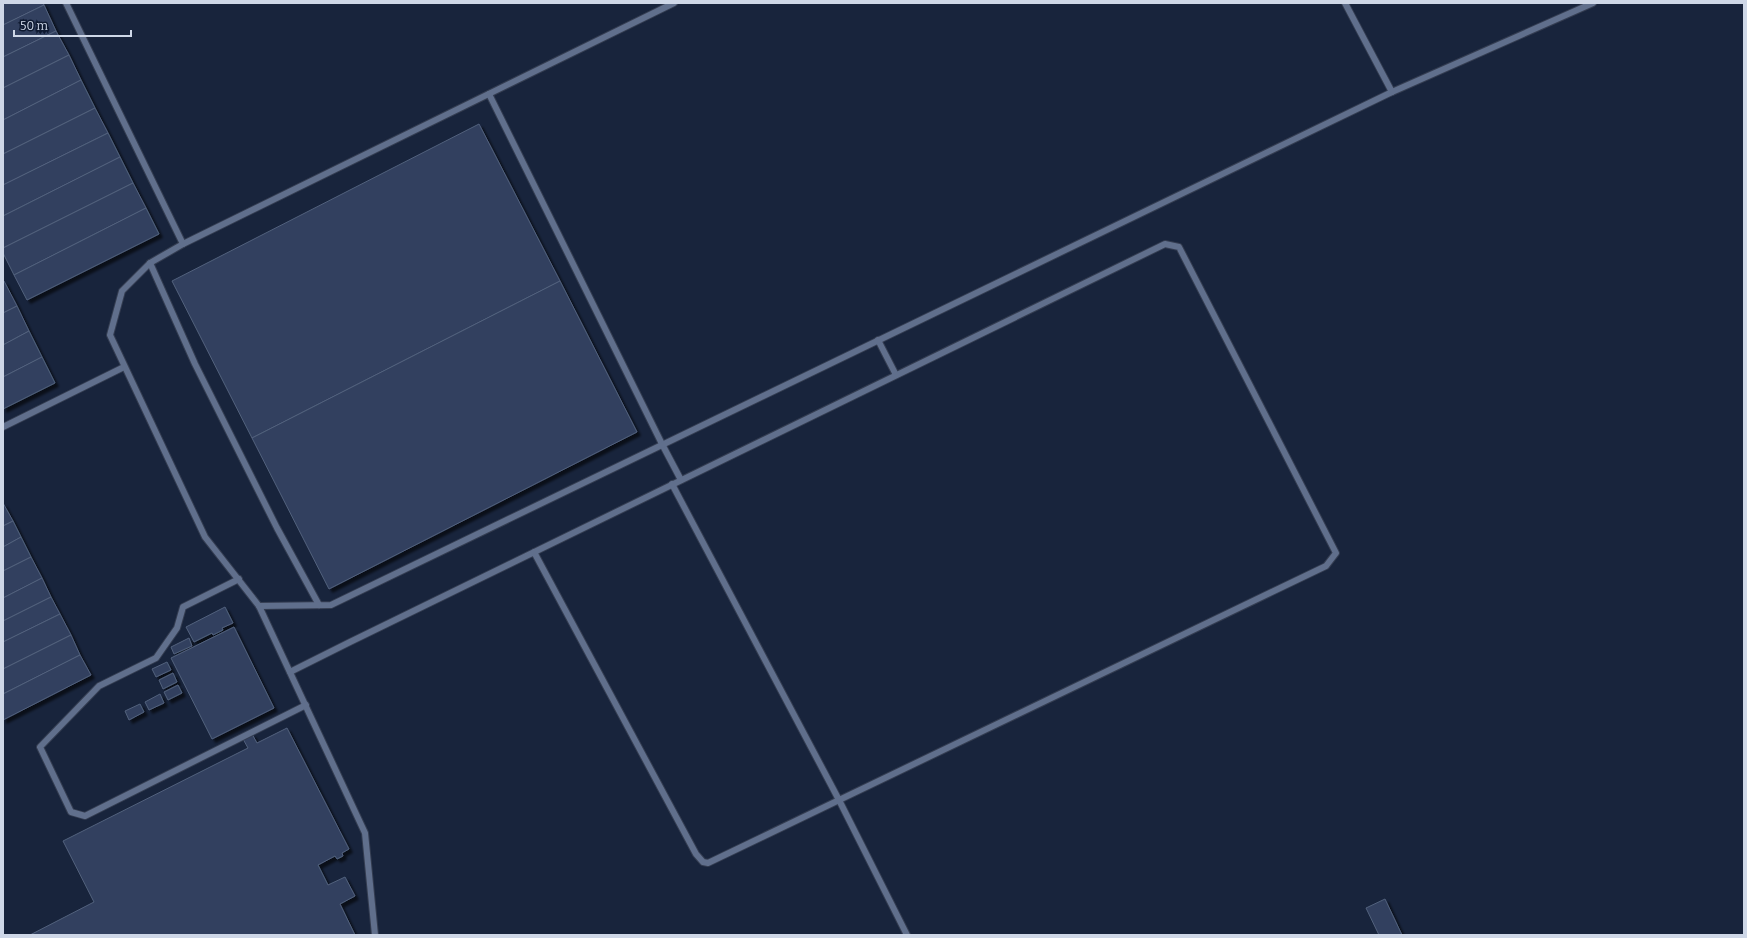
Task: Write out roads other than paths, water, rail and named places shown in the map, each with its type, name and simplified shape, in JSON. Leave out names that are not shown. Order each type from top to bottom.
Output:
[{"type":"lane","points":[[66,3],[183,244]]},
{"type":"lane","points":[[375,935],[365,833],[259,606],[205,537],[124,367],[110,335],[122,291],[150,264],[183,244],[674,3]]},
{"type":"lane","points":[[1345,3],[1392,92]]},
{"type":"lane","points":[[259,606],[330,605],[1392,92],[1593,3]]},
{"type":"lane","points":[[489,94],[662,444],[682,480]]},
{"type":"lane","points":[[290,672],[672,484],[1165,244],[1179,247],[1336,553],[1326,566],[708,863],[703,862],[696,854],[534,552]]},
{"type":"lane","points":[[150,264],[195,364],[277,528],[319,605]]},
{"type":"lane","points":[[878,340],[896,375]]},
{"type":"lane","points":[[3,427],[124,367]]},
{"type":"lane","points":[[672,484],[839,800],[908,935]]},
{"type":"lane","points":[[239,579],[183,607],[176,628],[156,658],[99,686],[40,747],[71,812],[85,816],[306,705]]}]
